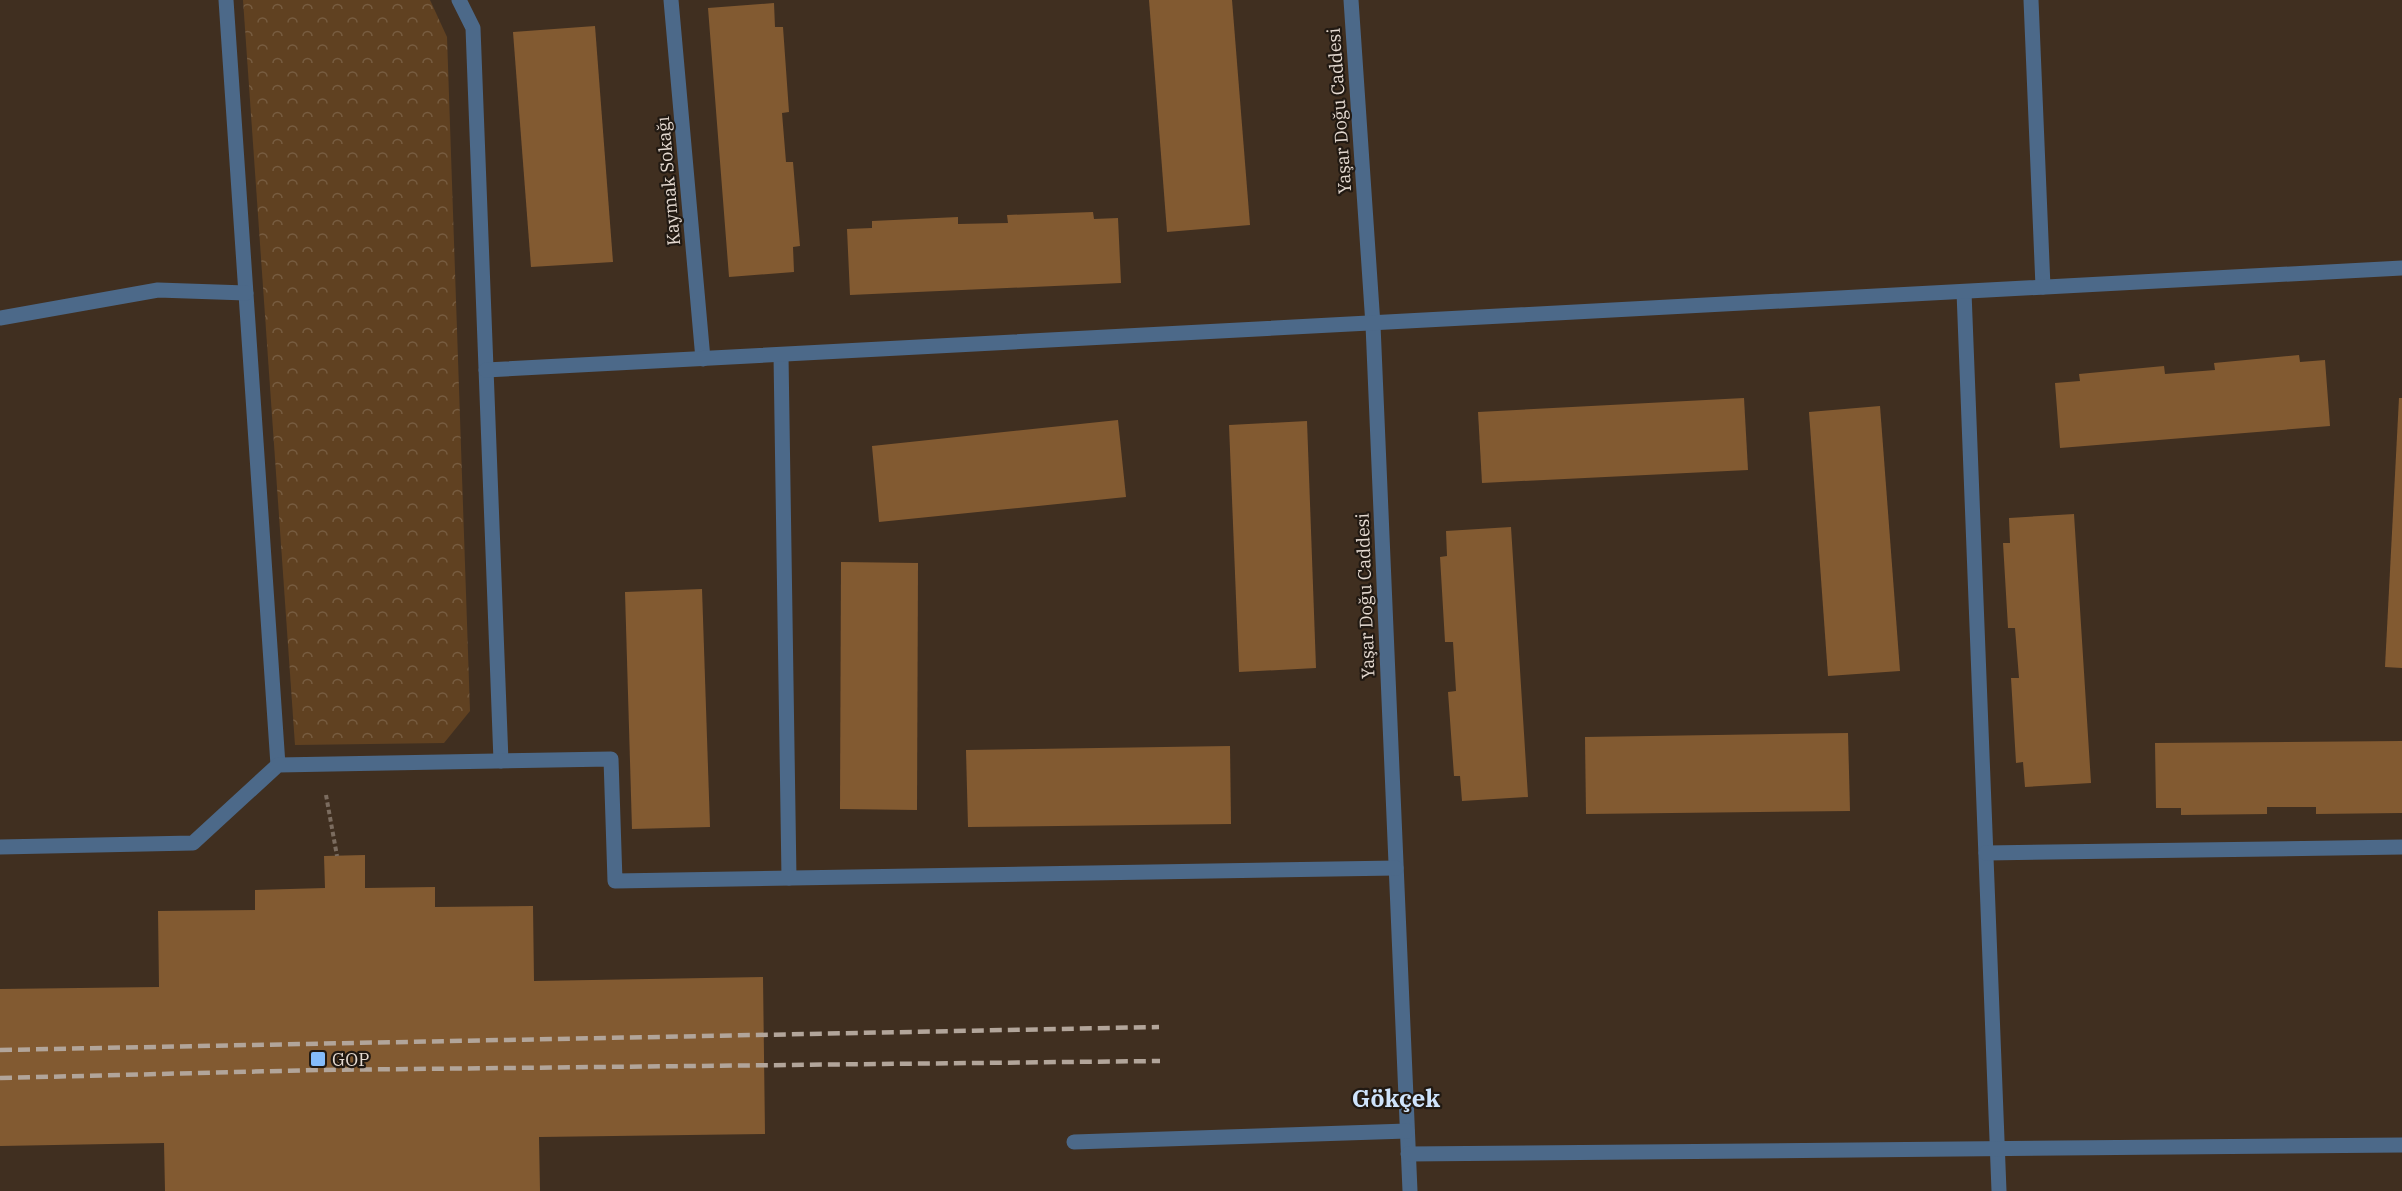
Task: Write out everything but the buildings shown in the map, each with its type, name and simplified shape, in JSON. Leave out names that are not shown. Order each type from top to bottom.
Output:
[{"type":"street","points":[[226,0],[278,765]]},
{"type":"street","points":[[459,0],[473,28],[501,761]]},
{"type":"street","name":"Kaymak Sokağı","points":[[671,0],[703,359]]},
{"type":"street","name":"Yaşar Doğu Caddesi","points":[[1351,0],[1373,325],[1410,1191]]},
{"type":"street","points":[[2031,0],[2043,288]]},
{"type":"street","points":[[486,370],[1373,325],[2402,268]]},
{"type":"street","points":[[0,318],[158,290],[246,293]]},
{"type":"street","points":[[1964,292],[1999,1191]]},
{"type":"street","points":[[782,355],[789,878]]},
{"type":"street","points":[[0,847],[193,843],[278,765],[611,759],[615,881],[1396,868]]},
{"type":"street","points":[[1986,853],[2402,847]]},
{"type":"street","points":[[1074,1142],[1407,1131]]},
{"type":"street","points":[[1408,1154],[2402,1145]]},
{"type":"path","points":[[320,765],[337,856]]},
{"type":"green space","points":[[243,0],[430,0],[447,37],[470,711],[444,743],[295,745]]},
{"type":"railway","points":[[0,1050],[1159,1027]]},
{"type":"railway","points":[[0,1078],[318,1070],[1160,1061]]},
{"type":"place","name":"GOP","points":[[318,1059]]},
{"type":"district","name":"Gökçek","points":[[1396,1098]]}]
